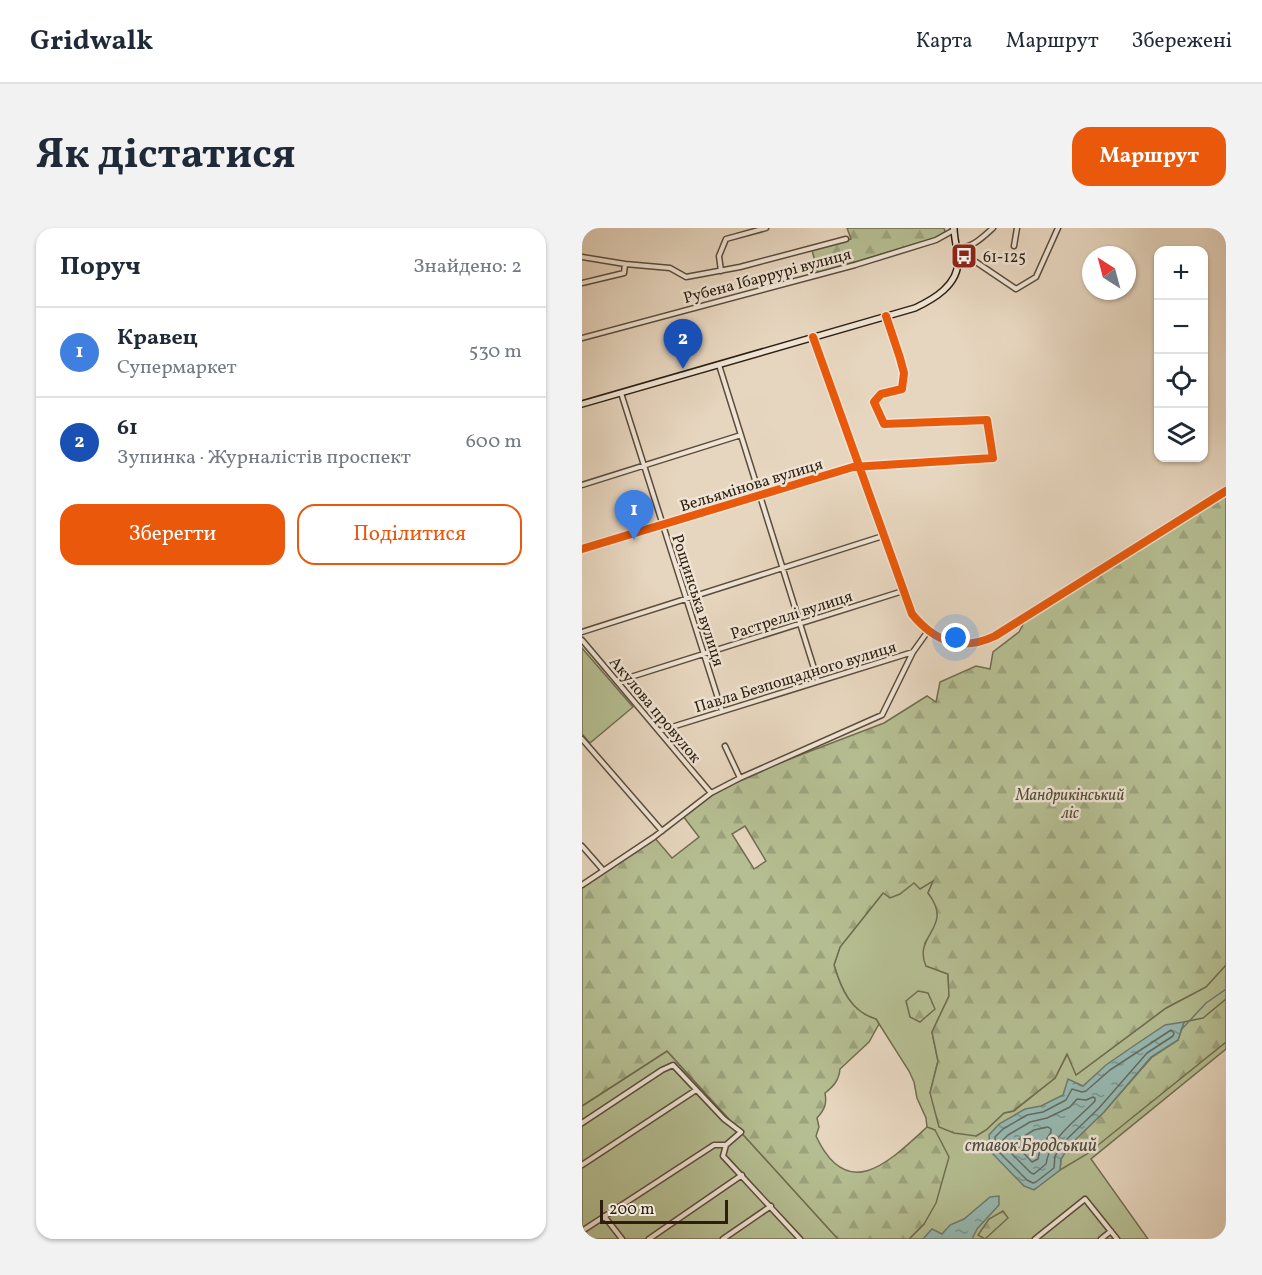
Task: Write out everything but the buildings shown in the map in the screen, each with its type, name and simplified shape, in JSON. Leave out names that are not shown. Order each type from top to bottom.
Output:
[{"type":"main road","points":[[582,404],[915,308],[946,288],[955,277],[958,269],[953,229]]},
{"type":"street","points":[[721,272],[719,256],[726,238],[766,228]]},
{"type":"street","points":[[956,248],[965,248],[993,228]]},
{"type":"street","points":[[1014,246],[1017,228]]},
{"type":"street","points":[[965,248],[973,260],[1016,289],[1036,277],[1058,228]]},
{"type":"street","name":"Рубена Ібаррурі вулиця","points":[[582,338],[855,265],[936,240],[953,229]]},
{"type":"street","points":[[582,256],[625,264],[670,268],[686,277],[721,272],[846,239]]},
{"type":"street","points":[[582,283],[624,273],[625,264]]},
{"type":"street","name":"Вельямінова вулиця","points":[[582,549],[759,494],[859,466],[993,458],[987,420],[884,424],[874,402],[881,394],[902,388],[904,373],[886,316]]},
{"type":"street","points":[[813,337],[912,614],[928,631],[944,641],[963,644],[985,640],[1226,491]]},
{"type":"street","name":"Вельямінова вулиця","points":[[719,364],[802,623],[818,681]]},
{"type":"street","name":"Рощинська вулиця","points":[[621,393],[722,711]]},
{"type":"street","points":[[582,485],[741,435]]},
{"type":"street","points":[[582,632],[883,536]]},
{"type":"street","name":"Растреллі вулиця","points":[[618,681],[903,591]]},
{"type":"street","name":"Павла Безпощадного вулиця","points":[[659,731],[913,652],[928,631]]},
{"type":"street","name":"Акулова провулок","points":[[582,640],[711,794]]},
{"type":"street","points":[[582,885],[662,831],[711,794],[740,778],[882,715],[913,652]]},
{"type":"street","points":[[582,739],[662,831]]},
{"type":"street","points":[[725,746],[740,778]]},
{"type":"street","points":[[582,846],[603,870]]},
{"type":"street","points":[[582,1122],[673,1065],[724,1119],[741,1132],[726,1145],[723,1156],[800,1239]]},
{"type":"street","points":[[582,1165],[696,1090]]},
{"type":"street","points":[[582,1231],[714,1145],[726,1145]]},
{"type":"street","points":[[649,1239],[742,1175]]},
{"type":"street","points":[[1035,1239],[1085,1199],[1117,1239]]},
{"type":"street","points":[[723,1239],[771,1206]]},
{"type":"street","points":[[604,1216],[622,1239]]},
{"type":"street","points":[[1101,1239],[1111,1232]]},
{"type":"green space","points":[[847,228],[944,228],[946,235],[818,273],[812,250],[851,239]]},
{"type":"green space","name":"Мандрикінський ліс","points":[[1226,491],[1226,965],[1206,987],[1166,1008],[1076,1075],[1067,1054],[1055,1078],[1013,1111],[1004,1113],[986,1130],[976,1136],[954,1133],[939,1127],[930,1093],[938,1061],[932,1032],[949,996],[948,974],[926,966],[923,955],[924,946],[936,923],[935,905],[928,893],[933,881],[920,889],[914,883],[900,894],[890,898],[883,893],[840,947],[834,965],[848,998],[860,1011],[876,1019],[879,1024],[869,1042],[840,1069],[836,1082],[825,1093],[825,1106],[817,1118],[819,1127],[816,1136],[828,1157],[842,1168],[856,1172],[870,1170],[884,1163],[927,1127],[935,1130],[949,1157],[936,1203],[924,1224],[909,1239],[838,1239],[667,1051],[582,1106],[582,885],[654,837],[672,858],[699,837],[683,816],[711,793],[740,778],[884,723],[927,696],[936,702],[940,682],[976,666],[990,669],[993,652],[1019,632],[1028,615]],"holes":[[[745,826],[766,861],[754,869],[732,834]]]},
{"type":"green space","points":[[582,648],[633,707],[590,743],[582,734]]},
{"type":"green space","points":[[934,880],[928,893],[936,903],[938,917],[935,928],[925,943],[926,966],[948,974],[949,996],[932,1032],[938,1061],[930,1093],[976,1136],[1004,1113],[1014,1111],[1055,1078],[1068,1053],[1077,1074],[1166,1008],[1206,987],[1226,965],[1226,1049],[1091,1159],[1148,1239],[909,1239],[926,1219],[935,1130],[927,1127],[926,1118],[909,1071],[876,1019],[860,1011],[848,998],[834,965],[840,947],[883,893],[914,882]]},
{"type":"green space","points":[[918,991],[928,993],[935,1009],[920,1022],[910,1017],[906,1001]]},
{"type":"green space","points":[[1226,999],[1226,1042],[1087,1154],[1060,1170],[1061,1159],[1069,1145],[1104,1112],[1152,1057],[1178,1040],[1184,1022],[1203,1018]]},
{"type":"green space","points":[[667,1051],[838,1239],[582,1239],[582,1106]]},
{"type":"green space","points":[[1003,1211],[1008,1218],[985,1239],[978,1235],[989,1219]]},
{"type":"water","name":"ставок Бродський","points":[[1184,1022],[1178,1040],[1151,1057],[1104,1112],[1070,1145],[1061,1159],[1060,1170],[1034,1190],[1024,1186],[990,1151],[989,1135],[999,1124],[1025,1109],[1041,1106],[1063,1095],[1068,1079],[1083,1086],[1106,1065],[1165,1025]]},
{"type":"water","points":[[999,1196],[999,1205],[977,1229],[972,1239],[923,1239],[932,1229],[942,1234],[950,1225],[964,1219],[990,1197]]},
{"type":"waterway","points":[[1181,1030],[1206,1003],[1226,989]]},
{"type":"cycle path","points":[[582,549],[853,467],[993,458],[987,420],[884,424],[874,402],[881,394],[902,389],[904,373],[886,316]]},
{"type":"cycle path","points":[[813,337],[912,614],[930,632],[949,641],[971,643],[995,636],[1226,491]]},
{"type":"place","name":"61-125","points":[[964,256]]},
{"type":"place","name":"61","points":[[683,369]]},
{"type":"place","name":"Кравец","points":[[634,540]]}]
